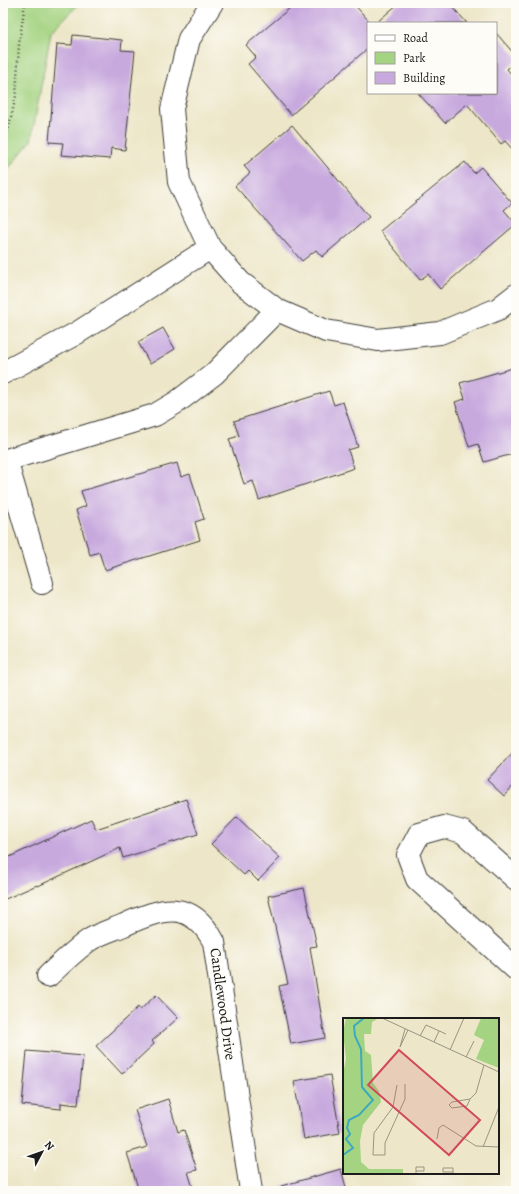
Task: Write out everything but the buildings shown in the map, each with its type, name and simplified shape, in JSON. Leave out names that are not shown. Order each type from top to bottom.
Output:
[{"type":"street","points":[[212,3],[189,39],[172,110],[179,182],[210,248],[240,282],[277,310],[326,331],[378,340],[440,333],[498,309],[516,294]]},
{"type":"street","points":[[3,373],[77,333],[210,248]]},
{"type":"street","points":[[42,583],[4,461],[155,415],[177,402],[214,374],[277,310]]},
{"type":"street","points":[[516,879],[463,832],[444,827],[419,834],[408,855],[417,879],[516,969]]},
{"type":"street","name":"Candlewood Drive","points":[[48,976],[88,940],[151,913],[166,910],[190,914],[208,930],[214,942],[251,1191]]},
{"type":"path","points":[[3,152],[16,96],[19,44],[25,3]]},
{"type":"green space","points":[[3,3],[80,3],[51,32],[31,141],[3,175]]}]
